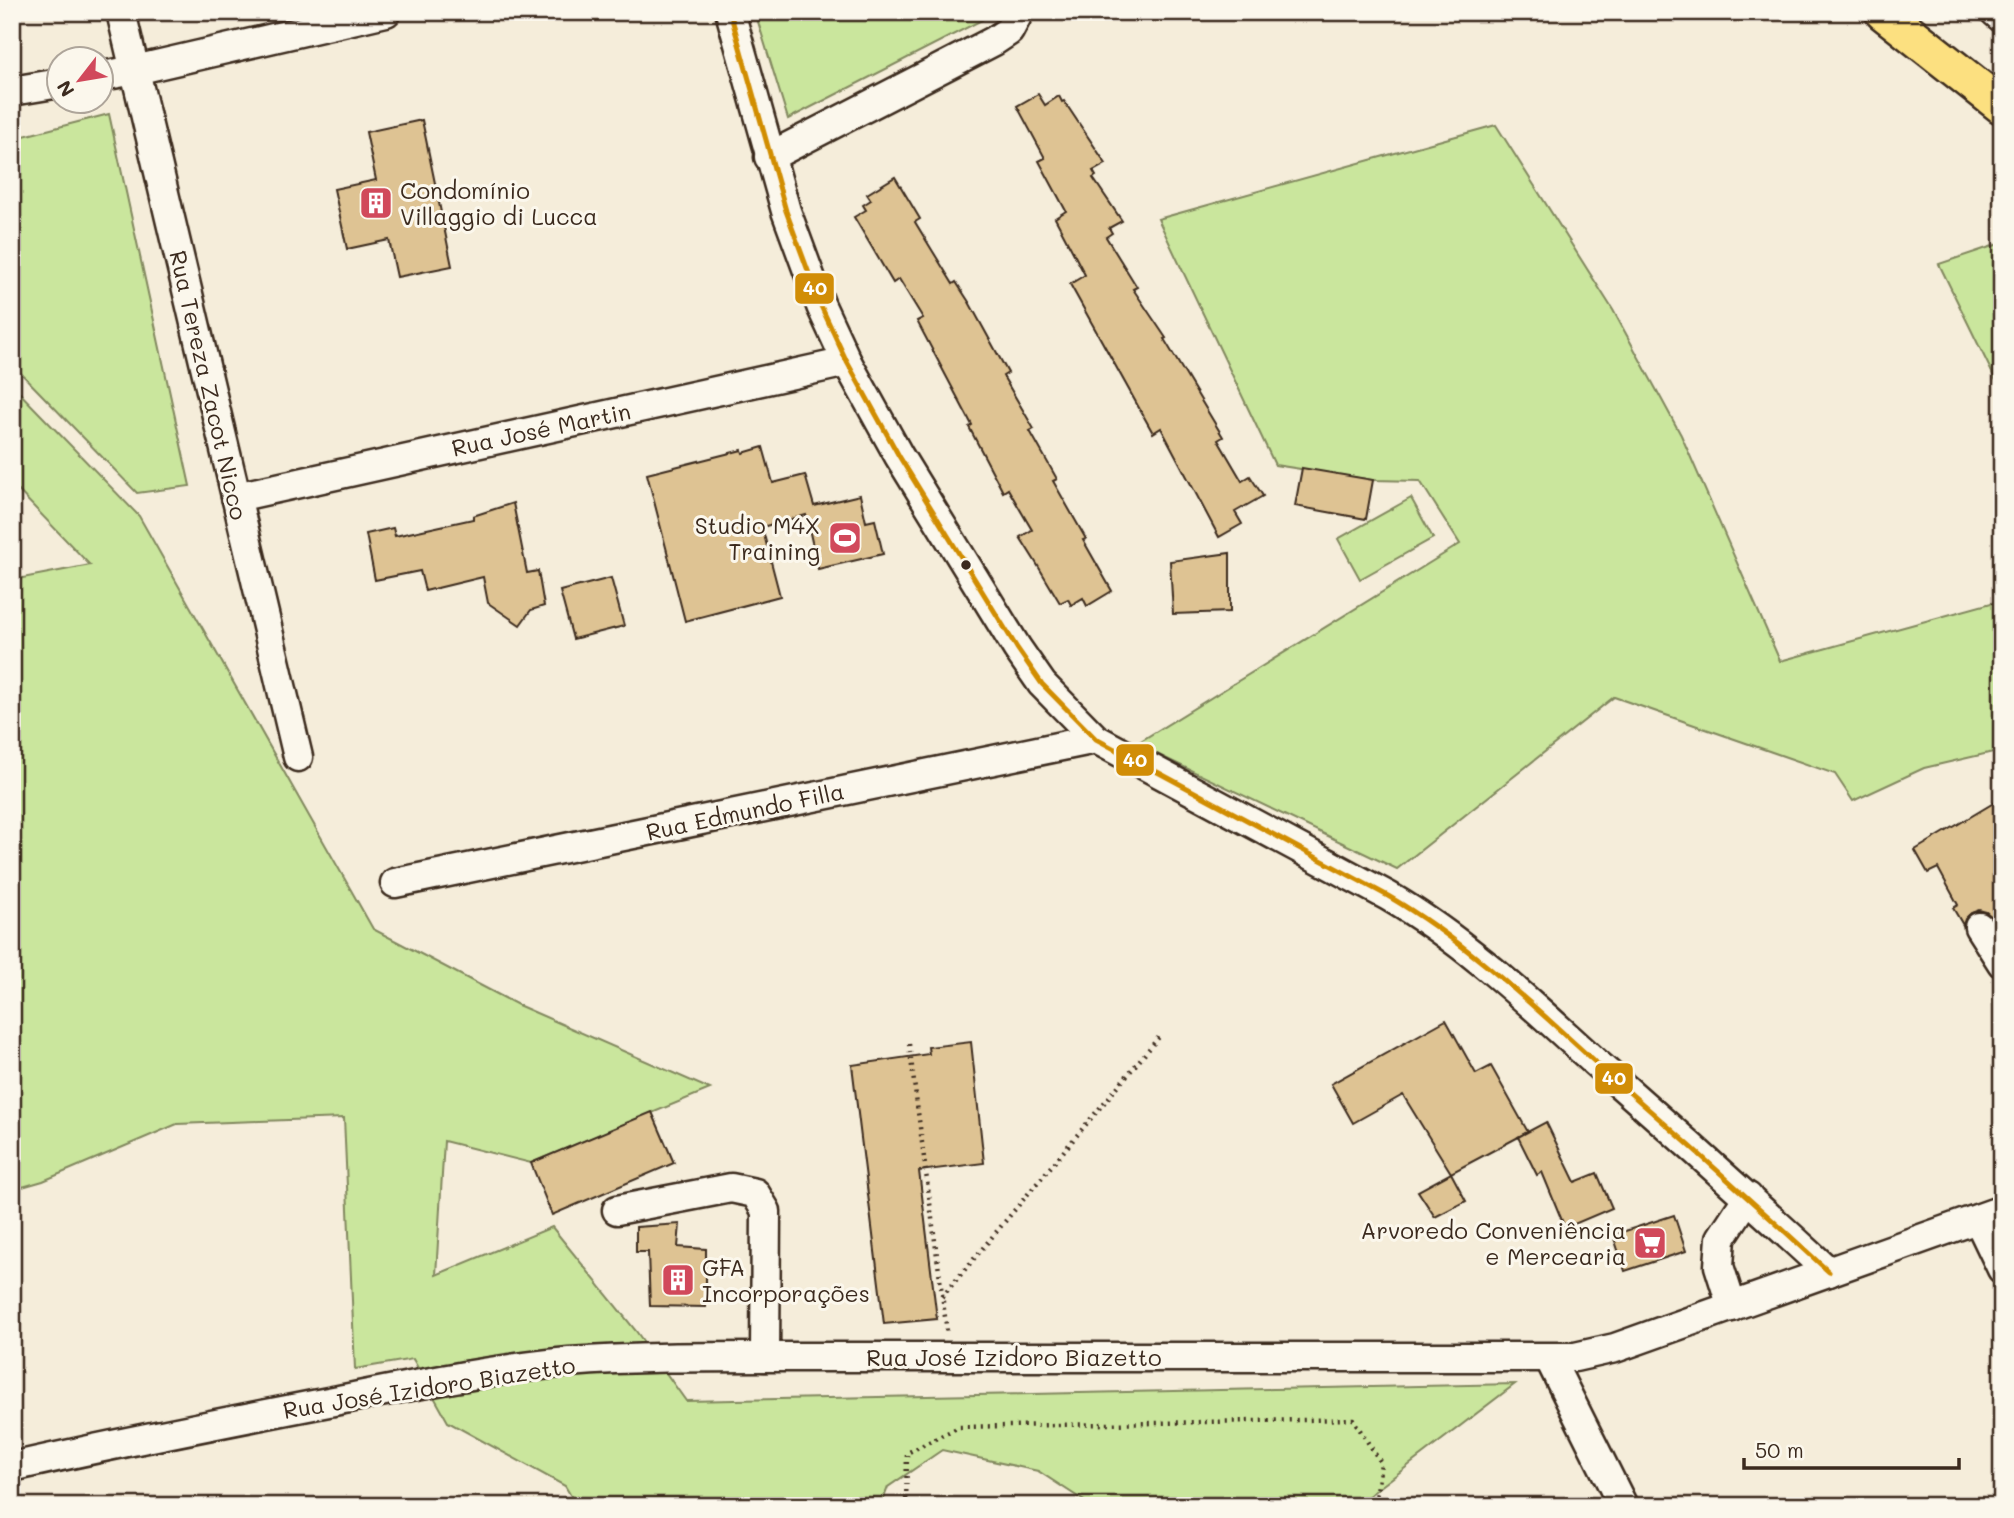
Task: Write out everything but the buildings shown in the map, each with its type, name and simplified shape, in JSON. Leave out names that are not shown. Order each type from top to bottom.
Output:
[{"type":"main road","points":[[1883,12],[2002,106]]},
{"type":"street","name":"Rua Tereza Zacot Nicco","points":[[121,12],[298,757]]},
{"type":"street","points":[[116,73],[386,12]]},
{"type":"street","points":[[730,12],[769,157],[801,257],[821,306],[847,362],[899,456],[1017,649],[1042,684],[1096,739],[1388,896],[1446,934],[1509,984],[1829,1272]]},
{"type":"street","points":[[769,157],[994,41],[1009,31],[1019,12]]},
{"type":"street","points":[[1995,12],[2002,18]]},
{"type":"street","points":[[12,91],[46,85]]},
{"type":"street","name":"Rua José Martin","points":[[236,497],[847,362]]},
{"type":"street","name":"Rua Edmundo Filla","points":[[395,883],[1096,739]]},
{"type":"street","points":[[1979,927],[2002,963]]},
{"type":"street","points":[[617,1210],[731,1188],[755,1193],[766,1211],[765,1357]]},
{"type":"street","points":[[1732,1307],[1719,1266],[1721,1238],[1748,1197]]},
{"type":"street","points":[[1990,1214],[2002,1269]]},
{"type":"street","name":"Rua José Izidoro Biazetto","points":[[12,1467],[244,1418],[497,1371],[569,1362],[765,1357],[1575,1357],[1597,1353],[1732,1307],[1990,1214]]},
{"type":"street","points":[[1549,1358],[1623,1506]]},
{"type":"path","points":[[942,1297],[1159,1037]]},
{"type":"path","points":[[909,1044],[950,1357]]},
{"type":"path","points":[[906,1506],[907,1453],[959,1427],[1353,1419],[1381,1463],[1376,1506]]},
{"type":"green space","points":[[755,12],[991,12],[982,20],[788,119]]},
{"type":"green space","points":[[109,116],[190,486],[137,493],[12,364],[12,139]]},
{"type":"green space","points":[[1496,125],[1613,310],[1681,435],[1780,661],[2002,600],[2002,750],[1924,768],[1853,801],[1835,774],[1614,697],[1397,869],[1136,744],[1460,544],[1420,481],[1372,480],[1275,465],[1158,219]]},
{"type":"green space","points":[[2002,243],[2002,393],[1939,264]]},
{"type":"green space","points":[[12,385],[139,516],[373,929],[518,1005],[710,1089],[531,1163],[444,1141],[436,1275],[552,1227],[636,1331],[686,1401],[1515,1384],[1358,1506],[1092,1506],[1038,1471],[942,1450],[888,1487],[881,1506],[577,1506],[565,1486],[448,1422],[413,1359],[355,1369],[344,1118],[177,1124],[43,1181],[12,1190],[12,580],[90,565],[12,484]]},
{"type":"green space","points":[[1411,498],[1433,538],[1360,579],[1338,539]]},
{"type":"transit line","name":"40","points":[[730,12],[786,211],[821,306],[847,362],[899,456],[1042,684],[1096,739],[1388,896],[1444,932],[1521,995],[1829,1272]]},
{"type":"place","name":"Condomínio Villaggio di Lucca","points":[[376,203]]},
{"type":"place","name":"Studio M4X Training","points":[[845,538]]},
{"type":"place","name":"Arvoredo Conveniência e Mercearia","points":[[1650,1243]]},
{"type":"place","name":"GFA Incorporações","points":[[678,1280]]}]
